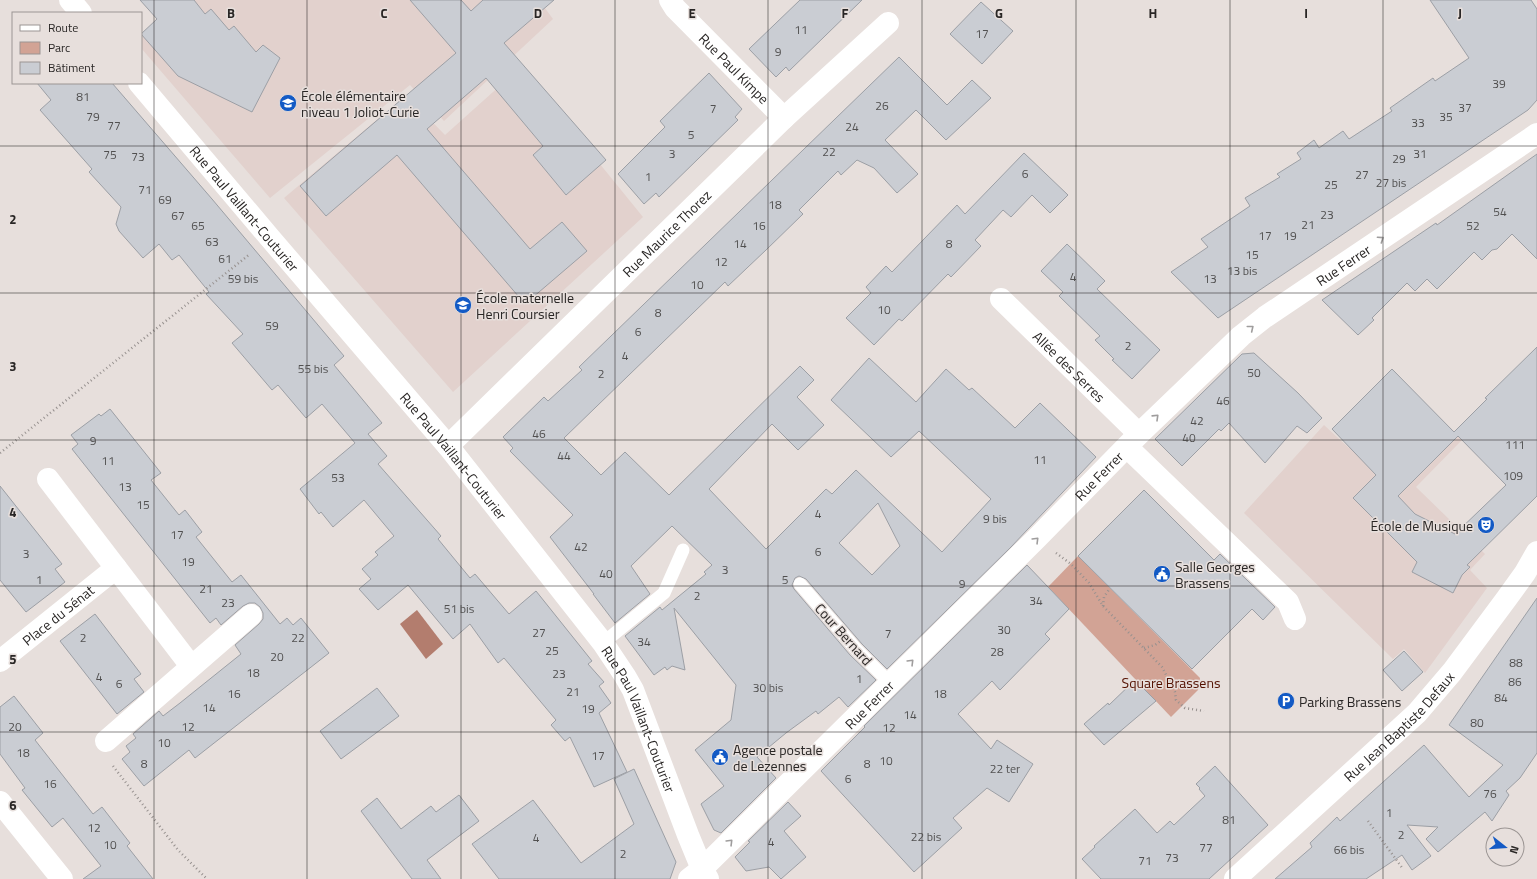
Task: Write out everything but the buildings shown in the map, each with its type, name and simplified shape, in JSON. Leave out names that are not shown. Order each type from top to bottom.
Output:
[{"type":"street","points":[[70,0],[80,12]]},
{"type":"street","name":"Rue Paul Kimpe","points":[[670,0],[675,8],[784,118]]},
{"type":"street","name":"Rue Maurice Thorez","points":[[448,446],[784,118],[888,23]]},
{"type":"street","name":"Rue Paul Vaillant-Couturier","points":[[140,84],[448,446],[603,643],[633,690],[700,876]]},
{"type":"street","name":"Rue Ferrer","points":[[700,876],[1133,440],[1241,336],[1265,317],[1537,134]]},
{"type":"street","name":"Allée des Serres","points":[[1001,299],[1288,602],[1295,619]]},
{"type":"street","points":[[48,479],[191,666]]},
{"type":"street","name":"Rue Jean Baptiste Defaux","points":[[1241,877],[1417,713],[1531,578],[1537,552]]},
{"type":"street","name":"Place du Sénat","points":[[0,660],[116,568]]},
{"type":"street","points":[[106,741],[251,615]]},
{"type":"street","points":[[0,802],[62,879]]},
{"type":"lane","points":[[603,643],[664,593],[682,550]]},
{"type":"lane","name":"Cour Bernard","points":[[800,584],[856,649],[890,683]]},
{"type":"path","points":[[0,453],[270,238]]},
{"type":"path","points":[[1036,539],[1071,564],[1089,583],[1103,606],[1162,667],[1175,692],[1176,700],[1184,708],[1204,711]]},
{"type":"path","points":[[1103,606],[1104,597],[1110,588]]},
{"type":"path","points":[[1144,648],[1154,645],[1162,640]]},
{"type":"path","points":[[106,741],[104,753],[178,850],[208,879]]},
{"type":"path","points":[[1368,821],[1402,869]]},
{"type":"shaded area","name":"École élémentaire niveau 1 Joliot-Curie","points":[[180,0],[539,0],[553,19],[444,121],[410,85],[270,198],[142,49],[142,33]]},
{"type":"shaded area","name":"École maternelle Henri Coursier","points":[[521,67],[643,217],[453,392],[284,198],[406,95],[445,135]]},
{"type":"shaded area","points":[[1410,388],[1462,440],[1416,487],[1485,554],[1470,570],[1487,588],[1425,673],[1404,649],[1393,659],[1244,513],[1324,425],[1349,448]]},
{"type":"shaded area","points":[[417,610],[443,644],[426,659],[400,624]]},
{"type":"green space","name":"Square Brassens","points":[[1078,556],[1200,678],[1198,690],[1171,717],[1048,587]]},
{"type":"place","name":"École élémentaire niveau 1 Joliot-Curie","points":[[288,103]]},
{"type":"place","name":"École maternelle Henri Coursier","points":[[463,305]]},
{"type":"place","name":"École de Musique","points":[[1486,525]]},
{"type":"place","name":"Salle Georges Brassens","points":[[1162,574]]},
{"type":"place","name":"Parking Brassens","points":[[1286,701]]},
{"type":"place","name":"Agence postale de Lezennes","points":[[720,757]]}]
